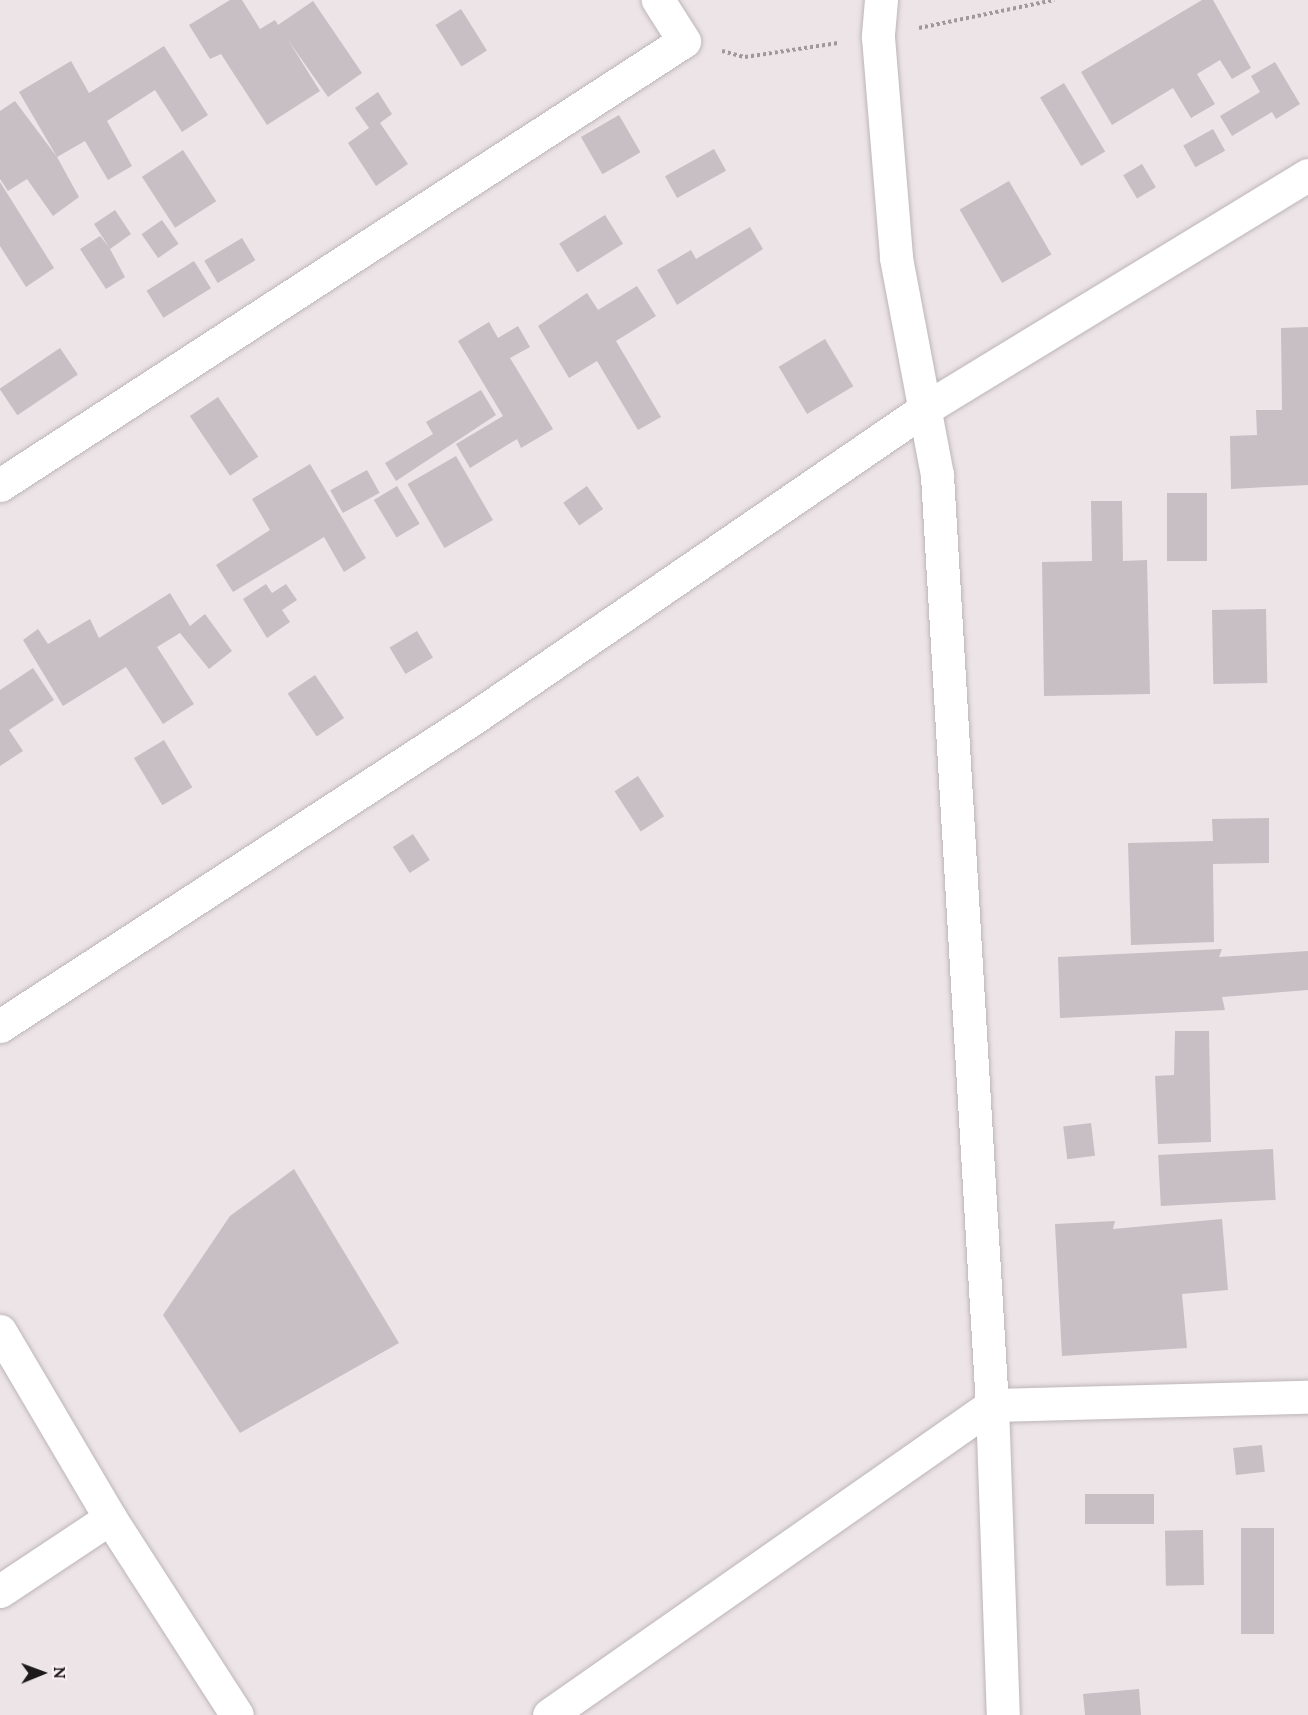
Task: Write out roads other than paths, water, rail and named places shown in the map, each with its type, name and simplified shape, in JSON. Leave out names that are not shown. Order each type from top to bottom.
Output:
[{"type":"street","points":[[0,485],[684,41],[658,0]]},
{"type":"street","points":[[881,0],[878,37],[896,258],[937,475],[992,1405],[1003,1715]]},
{"type":"street","points":[[0,1026],[472,719],[926,408],[1308,175]]},
{"type":"street","points":[[0,1331],[110,1518],[237,1715]]},
{"type":"street","points":[[549,1715],[992,1405],[1308,1396]]},
{"type":"street","points":[[0,1591],[110,1518]]}]
